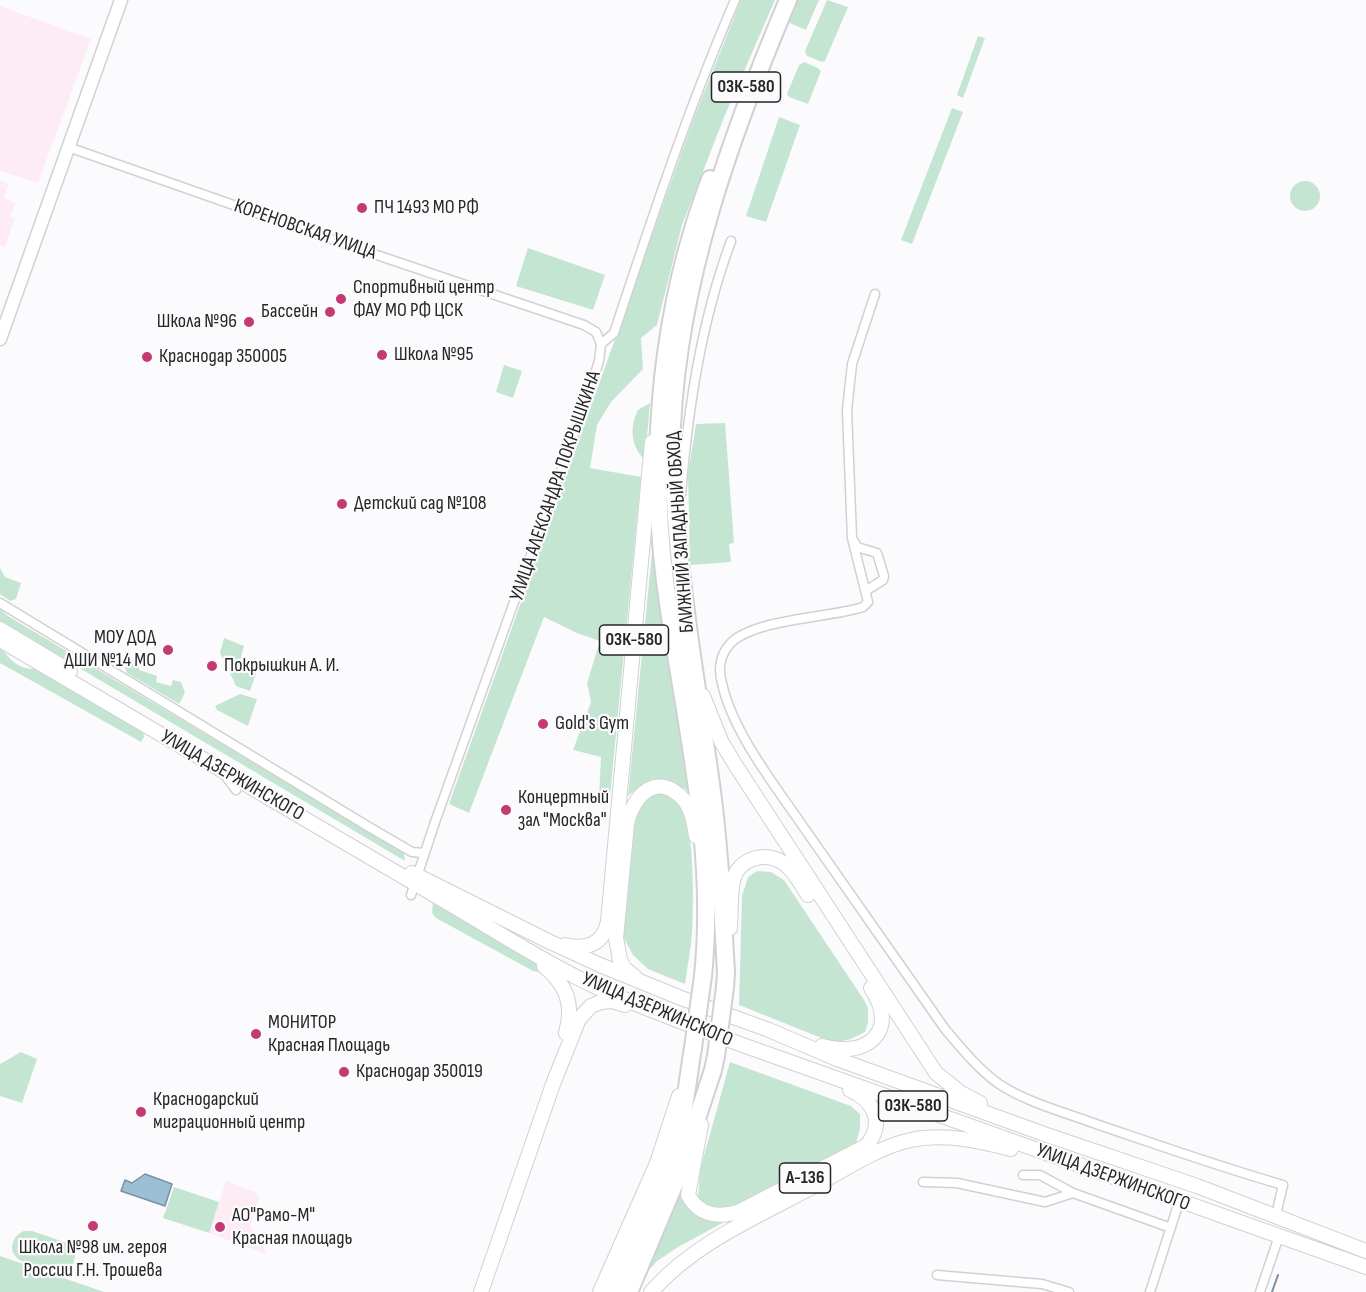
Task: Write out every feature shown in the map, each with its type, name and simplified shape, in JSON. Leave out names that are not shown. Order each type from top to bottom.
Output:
[{"type":"highway","name":"03К-580","points":[[686,665],[665,579],[659,481],[664,378],[677,286],[698,211],[782,0]]},
{"type":"highway","name":"БЛИЖНИЙ ЗАПАДНЫЙ ОБХОД","points":[[725,980],[715,812],[686,665],[673,475],[672,427],[677,371],[686,312],[714,202],[738,126],[788,0]]},
{"type":"highway","points":[[615,1292],[648,1219],[670,1158],[688,1086],[707,941],[707,885],[703,828],[686,665]]},
{"type":"highway","name":"А-136","points":[[629,1292],[678,1176],[715,1063],[725,980]]},
{"type":"main road","name":"03К-580","points":[[548,941],[574,947],[589,946],[603,935],[608,922],[655,394],[660,356],[677,286]]},
{"type":"main road","name":"УЛИЦА ДЗЕРЖИНСКОГО","points":[[0,629],[414,884],[647,984],[837,1059],[1047,1135],[1197,1186],[1366,1251]]},
{"type":"main road","name":"УЛИЦА ДЗЕРЖИНСКОГО","points":[[0,640],[524,950],[594,985],[737,1043],[1366,1267]]},
{"type":"main road","points":[[686,665],[721,741],[757,800],[936,1073],[968,1097],[1047,1135]]},
{"type":"main road","points":[[647,984],[622,965],[616,938],[629,813],[636,800],[645,791],[663,787],[676,793],[685,802],[693,823],[707,885]]},
{"type":"main road","name":"А-136","points":[[725,980],[733,880],[737,870],[753,859],[763,856],[777,860],[791,870],[874,993],[878,1000],[881,1018],[874,1039],[863,1047],[848,1050],[832,1049],[768,1030]]},
{"type":"main road","points":[[477,1289],[569,1023],[570,1003],[561,983],[524,950]]},
{"type":"main road","points":[[477,1289],[554,1079],[583,1013],[594,1005],[612,1001],[684,1023]]},
{"type":"main road","name":"А-136","points":[[715,1063],[688,1189],[688,1195],[705,1213],[719,1216],[738,1212],[860,1150],[871,1140],[875,1130],[875,1118],[869,1104],[861,1096],[737,1043]]},
{"type":"main road","points":[[600,1292],[657,1163],[693,1052]]},
{"type":"main road","name":"А-136","points":[[651,1292],[685,1259],[711,1242],[865,1159],[912,1140],[946,1137],[967,1140],[1089,1169]]},
{"type":"street","points":[[0,339],[121,0]]},
{"type":"street","name":"УЛИЦА АЛЕКСАНДРА ПОКРЫШКИНА","points":[[414,884],[588,396],[599,361],[601,344],[614,333],[675,150],[705,70],[735,0]]},
{"type":"street","name":"КОРЕНОВСКАЯ УЛИЦА","points":[[68,147],[584,325],[596,332],[601,344]]},
{"type":"street","points":[[679,553],[687,430],[695,380],[723,263],[731,240]]},
{"type":"street","points":[[875,294],[857,346],[849,382],[847,425],[852,538],[868,602],[863,607],[760,628],[738,637],[726,649],[720,669],[722,684],[729,703],[754,756],[945,1029],[971,1060],[1014,1093],[1145,1141],[1283,1185],[1276,1215]]},
{"type":"street","points":[[852,538],[861,549],[874,551],[879,555],[883,580],[865,590]]},
{"type":"street","name":"УЛИЦА ДЗЕРЖИНСКОГО","points":[[0,603],[369,827],[412,852],[424,854]]},
{"type":"street","points":[[220,769],[236,790]]},
{"type":"street","points":[[1023,1175],[1040,1174],[1073,1193],[1171,1228]]},
{"type":"street","points":[[923,1182],[957,1183],[1045,1202],[1073,1193]]},
{"type":"street","points":[[1150,1292],[1179,1202]]},
{"type":"street","points":[[1260,1292],[1279,1236]]},
{"type":"street","points":[[938,1275],[1042,1284],[1069,1292]]},
{"type":"shaded area","points":[[0,6],[91,39],[38,183],[0,171]]},
{"type":"shaded area","points":[[0,180],[9,184],[4,198],[16,203],[10,217],[15,218],[5,247],[0,245]]},
{"type":"shaded area","points":[[226,1181],[256,1192],[259,1199],[250,1227],[266,1251],[265,1254],[209,1233]]},
{"type":"green space","points":[[741,0],[775,0],[725,115],[682,225],[657,325],[641,338],[643,369],[611,402],[597,425],[590,468],[641,477],[610,796],[599,798],[601,757],[573,750],[591,702],[587,683],[600,641],[544,617],[469,813],[449,804],[694,118]]},
{"type":"green space","points":[[794,0],[819,0],[806,30],[785,21]]},
{"type":"green space","points":[[827,0],[848,7],[825,61],[822,62],[807,56],[805,51]]},
{"type":"green space","points":[[978,36],[985,38],[963,98],[957,95]]},
{"type":"green space","points":[[804,62],[821,71],[808,104],[789,97],[787,94],[799,65]]},
{"type":"green space","points":[[952,108],[963,112],[912,244],[901,240]]},
{"type":"green space","points":[[779,117],[800,125],[766,222],[746,216]]},
{"type":"green space","points":[[1305,181],[1316,185],[1320,196],[1316,207],[1305,211],[1294,207],[1290,196],[1294,185]]},
{"type":"green space","points":[[528,248],[605,275],[593,310],[516,286]]},
{"type":"green space","points":[[504,365],[522,371],[513,398],[496,392]]},
{"type":"green space","points":[[650,403],[645,460],[634,443],[633,423],[638,410]]},
{"type":"green space","points":[[725,423],[734,543],[729,544],[731,562],[690,565],[688,474],[696,424]]},
{"type":"green space","points":[[653,542],[690,782],[689,791],[664,779],[651,780],[628,796]]},
{"type":"green space","points":[[0,568],[5,577],[21,583],[16,599],[10,601],[0,594]]},
{"type":"green space","points":[[0,609],[8,616],[404,853],[405,861],[0,621]]},
{"type":"green space","points":[[224,638],[244,646],[240,661],[227,668],[220,653]]},
{"type":"green space","points":[[0,647],[16,664],[36,669],[143,730],[144,737],[141,742],[0,663]]},
{"type":"green space","points":[[129,659],[139,661],[139,670],[157,676],[156,682],[171,686],[173,680],[181,682],[185,693],[179,704],[127,673],[125,668]]},
{"type":"green space","points":[[244,667],[257,671],[250,691],[236,686],[230,673]]},
{"type":"green space","points":[[240,694],[257,699],[248,726],[217,710],[215,706]]},
{"type":"green space","points":[[654,792],[668,795],[679,802],[684,811],[691,844],[693,905],[685,984],[648,969],[633,955],[622,935],[635,811]]},
{"type":"green space","points":[[757,871],[771,872],[784,880],[864,1000],[868,1008],[868,1023],[865,1032],[851,1039],[834,1043],[739,1005],[742,896],[748,877]]},
{"type":"green space","points":[[431,900],[540,964],[544,973],[533,971],[436,918],[432,913]]},
{"type":"green space","points":[[21,1052],[37,1059],[22,1103],[0,1096],[0,1064]]},
{"type":"green space","points":[[730,1062],[851,1106],[860,1114],[860,1128],[856,1144],[733,1210],[718,1210],[706,1205],[698,1198],[700,1170]]},
{"type":"green space","points":[[174,1187],[219,1202],[209,1233],[163,1218]]},
{"type":"green space","points":[[682,1191],[687,1203],[728,1220],[657,1261],[638,1282]]},
{"type":"green space","points":[[24,1231],[32,1231],[70,1244],[75,1255],[71,1268],[57,1271],[19,1260],[12,1246],[15,1239]]},
{"type":"green space","points":[[0,1256],[104,1292],[0,1292]]},
{"type":"water","points":[[145,1174],[172,1184],[165,1206],[121,1191],[125,1180],[132,1183]]},
{"type":"waterway","points":[[1272,1292],[1278,1275]]},
{"type":"place","name":"ПЧ 1493 МО РФ","points":[[362,208]]},
{"type":"place","name":"Спортивный центр ФАУ МО РФ ЦСК","points":[[341,299]]},
{"type":"place","name":"Бассейн","points":[[330,312]]},
{"type":"place","name":"Школа №96","points":[[249,322]]},
{"type":"place","name":"Школа №95","points":[[382,355]]},
{"type":"place","name":"Краснодар 350005","points":[[147,357]]},
{"type":"place","name":"Детский сад №108","points":[[342,504]]},
{"type":"place","name":"МОУ ДОД ДШИ №14 МО","points":[[168,650]]},
{"type":"place","name":"Покрышкин А. И.","points":[[212,666]]},
{"type":"place","name":"Gold's Gym","points":[[543,724]]},
{"type":"place","name":"Концертный зал \"Москва\"","points":[[506,810]]},
{"type":"place","name":"МОНИТОР Красная Площадь","points":[[256,1034]]},
{"type":"place","name":"Краснодар 350019","points":[[344,1072]]},
{"type":"place","name":"Краснодарский миграционный центр","points":[[141,1112]]},
{"type":"place","name":"Школа №98 им. героя России Г.Н. Трошева","points":[[93,1226]]},
{"type":"place","name":"АО\"Рамо-М\" Красная площадь","points":[[220,1227]]}]
